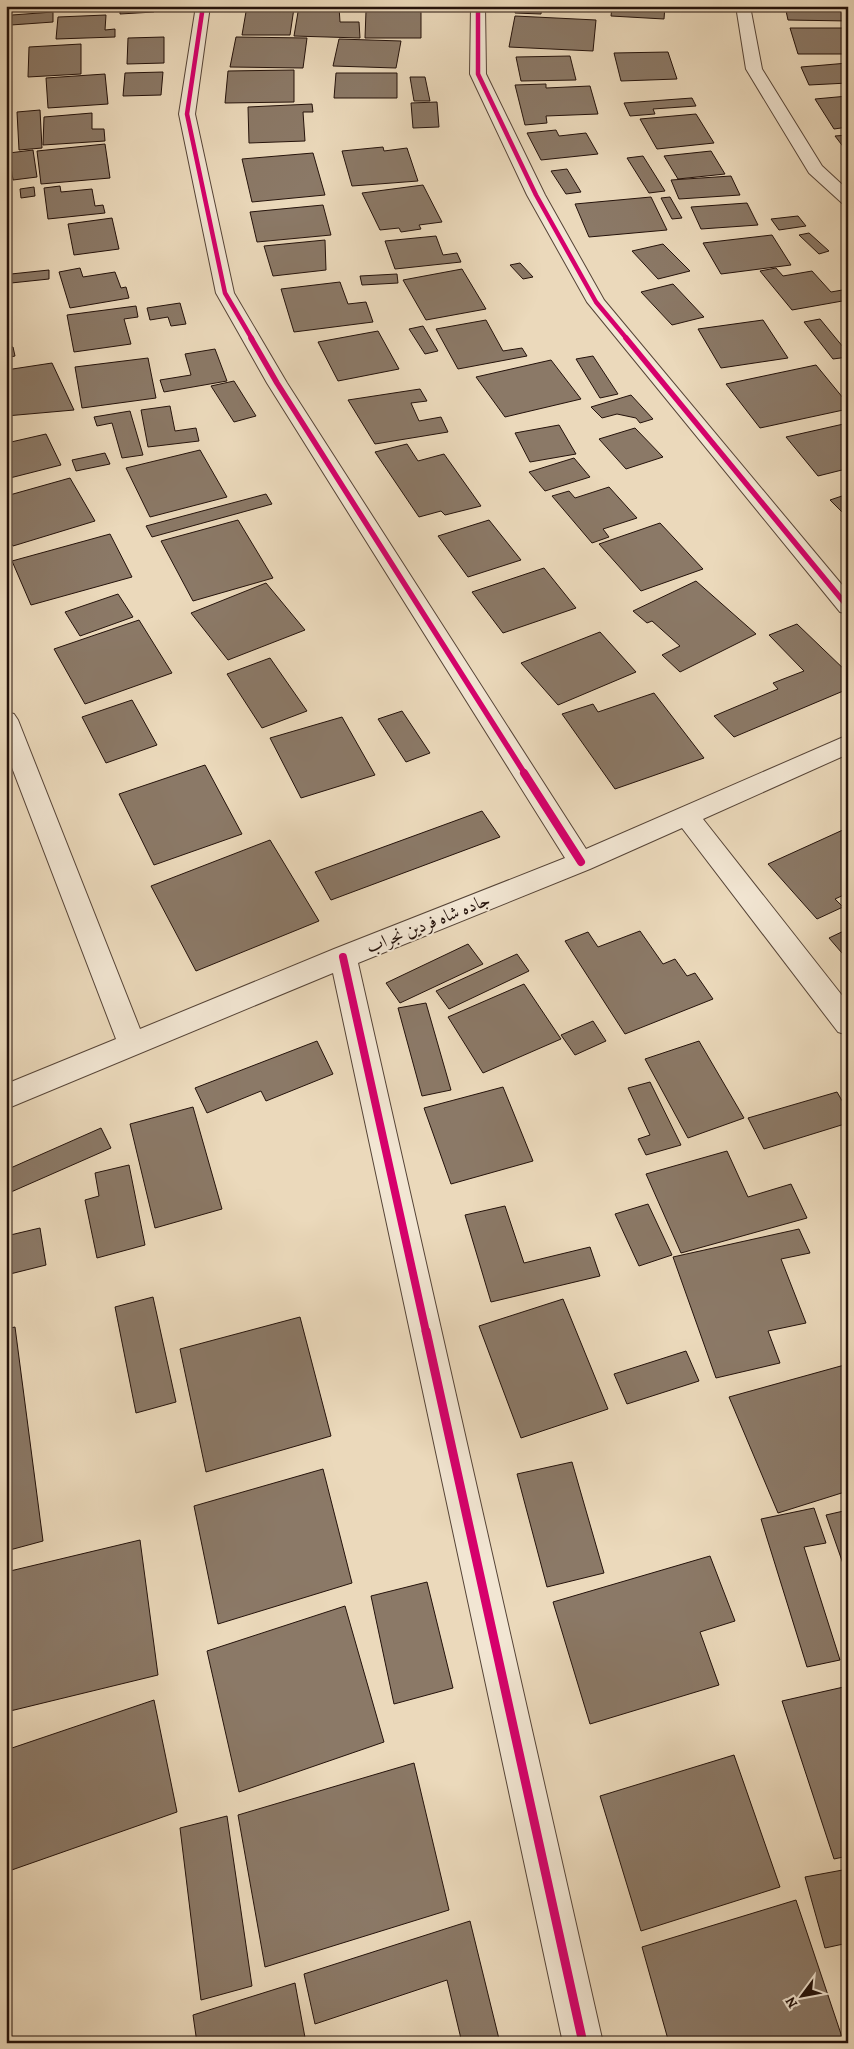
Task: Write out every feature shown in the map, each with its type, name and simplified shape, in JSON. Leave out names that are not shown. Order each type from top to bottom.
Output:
[{"type":"street","points":[[203,6],[187,114],[204,204],[225,293],[277,383],[581,862]]},
{"type":"street","points":[[478,6],[478,74],[536,195],[596,302],[848,607]]},
{"type":"street","points":[[743,6],[754,69],[815,169],[848,198]]},
{"type":"street","points":[[6,720],[132,1044]]},
{"type":"street","name":"جاده شاه فردین نجراب","points":[[6,1098],[343,957],[581,862],[848,744]]},
{"type":"street","points":[[686,815],[848,1024]]},
{"type":"street","points":[[343,957],[583,2043]]},
{"type":"building","points":[[120,6],[154,6],[154,12],[120,14]]},
{"type":"building","points":[[247,6],[294,8],[290,35],[242,35]]},
{"type":"building","points":[[299,6],[339,7],[340,22],[359,22],[360,38],[294,36]]},
{"type":"building","points":[[359,6],[435,6],[434,8]]},
{"type":"building","points":[[516,6],[542,6],[541,14],[515,13]]},
{"type":"building","points":[[612,6],[665,6],[664,19],[611,16]]},
{"type":"building","points":[[785,6],[844,6],[848,21],[788,20]]},
{"type":"building","points":[[366,11],[421,11],[421,38],[365,38]]},
{"type":"building","points":[[53,12],[53,22],[11,25],[12,15]]},
{"type":"building","points":[[106,15],[105,30],[115,29],[115,37],[56,39],[58,17]]},
{"type":"building","points":[[515,16],[596,20],[593,51],[509,47]]},
{"type":"building","points":[[790,28],[848,28],[848,54],[798,54]]},
{"type":"building","points":[[164,37],[164,63],[127,64],[128,38]]},
{"type":"building","points":[[236,37],[307,38],[303,68],[230,67]]},
{"type":"building","points":[[339,39],[401,41],[396,68],[333,66]]},
{"type":"building","points":[[81,44],[81,74],[28,77],[29,47]]},
{"type":"building","points":[[668,52],[677,79],[621,81],[614,53]]},
{"type":"building","points":[[570,56],[576,80],[521,81],[516,57]]},
{"type":"building","points":[[848,63],[848,83],[809,85],[801,67]]},
{"type":"building","points":[[294,70],[294,102],[225,103],[228,71]]},
{"type":"building","points":[[163,72],[161,95],[123,96],[125,73]]},
{"type":"building","points":[[336,73],[397,73],[397,98],[334,98]]},
{"type":"building","points":[[105,74],[108,104],[48,108],[46,78]]},
{"type":"building","points":[[410,77],[425,77],[430,101],[414,101]]},
{"type":"building","points":[[546,84],[546,88],[590,86],[598,114],[546,116],[547,123],[525,125],[515,85]]},
{"type":"building","points":[[848,96],[848,127],[834,129],[815,99]]},
{"type":"building","points":[[692,98],[696,106],[653,109],[655,114],[630,116],[624,103]]},
{"type":"building","points":[[437,102],[439,127],[413,128],[411,103]]},
{"type":"building","points":[[312,104],[313,112],[303,112],[305,141],[249,143],[248,107]]},
{"type":"building","points":[[40,110],[42,148],[19,150],[17,112]]},
{"type":"building","points":[[92,113],[92,129],[104,129],[105,141],[43,145],[44,117]]},
{"type":"building","points":[[696,114],[714,143],[657,149],[640,119]]},
{"type":"building","points":[[556,130],[559,136],[586,133],[598,154],[541,160],[527,133]]},
{"type":"building","points":[[848,135],[848,153],[835,136]]},
{"type":"building","points":[[105,144],[110,178],[41,184],[37,151]]},
{"type":"building","points":[[383,147],[384,151],[407,148],[418,181],[352,186],[342,151]]},
{"type":"building","points":[[33,150],[37,177],[13,180],[9,153]]},
{"type":"building","points":[[711,151],[725,174],[678,179],[664,156]]},
{"type":"building","points":[[313,153],[325,195],[252,202],[242,159]]},
{"type":"building","points":[[643,156],[665,191],[649,193],[627,158]]},
{"type":"building","points":[[567,169],[581,192],[566,194],[551,171]]},
{"type":"building","points":[[731,176],[740,195],[679,199],[671,180]]},
{"type":"building","points":[[423,185],[442,222],[419,225],[421,229],[401,232],[399,228],[380,230],[362,193]]},
{"type":"building","points":[[60,186],[61,192],[92,189],[95,206],[103,205],[105,213],[48,219],[44,188]]},
{"type":"building","points":[[34,187],[35,196],[21,198],[20,189]]},
{"type":"building","points":[[651,197],[667,230],[589,237],[575,204]]},
{"type":"building","points":[[670,197],[682,218],[672,219],[661,198]]},
{"type":"building","points":[[747,203],[758,225],[701,229],[691,207]]},
{"type":"building","points":[[323,205],[331,235],[257,242],[250,212]]},
{"type":"building","points":[[798,216],[806,226],[779,230],[771,219]]},
{"type":"building","points":[[112,218],[119,249],[74,255],[68,224]]},
{"type":"building","points":[[809,233],[829,251],[819,254],[799,235]]},
{"type":"building","points":[[772,235],[791,265],[721,274],[703,243]]},
{"type":"building","points":[[436,236],[443,255],[457,253],[461,262],[395,269],[385,241]]},
{"type":"building","points":[[325,240],[326,270],[273,276],[264,246]]},
{"type":"building","points":[[663,244],[690,271],[658,279],[632,251]]},
{"type":"building","points":[[520,263],[533,277],[523,279],[510,265]]},
{"type":"building","points":[[80,268],[83,277],[115,272],[121,288],[126,287],[129,298],[70,308],[59,272]]},
{"type":"building","points":[[776,268],[783,276],[812,271],[831,292],[848,289],[848,300],[792,310],[760,271]]},
{"type":"building","points":[[462,269],[486,309],[426,320],[403,280]]},
{"type":"building","points":[[49,270],[49,279],[11,283],[11,274]]},
{"type":"building","points":[[397,274],[398,283],[362,285],[360,276]]},
{"type":"building","points":[[340,282],[348,304],[366,302],[373,322],[294,332],[281,289]]},
{"type":"building","points":[[673,284],[704,317],[672,325],[641,292]]},
{"type":"building","points":[[180,303],[186,324],[171,326],[168,317],[150,320],[147,308]]},
{"type":"building","points":[[136,306],[138,317],[124,319],[131,344],[74,352],[67,315]]},
{"type":"building","points":[[820,319],[848,353],[848,357],[833,359],[804,322]]},
{"type":"building","points":[[486,320],[503,351],[522,348],[527,356],[458,369],[436,329]]},
{"type":"building","points":[[763,320],[788,358],[721,368],[698,329]]},
{"type":"building","points":[[423,326],[438,351],[425,354],[409,329]]},
{"type":"building","points":[[378,331],[399,369],[338,381],[318,342]]},
{"type":"building","points":[[13,347],[15,356],[6,358],[6,348]]},
{"type":"building","points":[[215,349],[227,381],[164,392],[160,380],[191,375],[185,354]]},
{"type":"building","points":[[593,356],[618,394],[600,398],[576,359]]},
{"type":"building","points":[[148,358],[156,398],[82,408],[75,367]]},
{"type":"building","points":[[551,360],[581,399],[505,417],[476,377]]},
{"type":"building","points":[[52,363],[74,410],[6,416],[6,370]]},
{"type":"building","points":[[816,365],[848,404],[848,409],[760,428],[726,384]]},
{"type":"building","points":[[234,381],[256,416],[234,422],[211,386]]},
{"type":"building","points":[[420,389],[427,401],[411,403],[419,421],[441,417],[448,432],[375,444],[348,400]]},
{"type":"building","points":[[631,395],[653,419],[640,423],[636,418],[617,414],[602,418],[591,407]]},
{"type":"building","points":[[170,406],[175,431],[196,428],[199,441],[148,447],[141,410]]},
{"type":"building","points":[[130,411],[143,455],[122,458],[112,423],[97,426],[94,417]]},
{"type":"building","points":[[848,423],[848,475],[842,470],[818,476],[786,437]]},
{"type":"building","points":[[559,425],[576,454],[530,462],[515,433]]},
{"type":"building","points":[[635,428],[663,457],[626,469],[599,439]]},
{"type":"building","points":[[6,432],[11,442],[46,434],[61,465],[6,479]]},
{"type":"building","points":[[407,444],[418,461],[444,454],[481,506],[445,515],[441,511],[419,517],[375,452]]},
{"type":"building","points":[[200,450],[227,497],[150,517],[126,468]]},
{"type":"building","points":[[105,453],[110,464],[76,471],[72,460]]},
{"type":"building","points":[[574,458],[590,477],[545,491],[529,472]]},
{"type":"building","points":[[70,478],[95,521],[13,546],[6,534],[6,496]]},
{"type":"building","points":[[609,487],[637,518],[603,529],[609,537],[592,543],[552,496],[569,491],[575,498]]},
{"type":"building","points":[[266,494],[272,504],[152,537],[146,526]]},
{"type":"building","points":[[848,494],[848,518],[830,500]]},
{"type":"building","points":[[238,520],[273,578],[193,601],[161,541]]},
{"type":"building","points":[[489,520],[521,560],[468,577],[438,536]]},
{"type":"building","points":[[660,523],[703,569],[641,591],[599,544]]},
{"type":"building","points":[[110,534],[132,577],[31,605],[12,561]]},
{"type":"building","points":[[544,568],[576,608],[503,633],[472,592]]},
{"type":"building","points":[[696,581],[756,634],[680,672],[662,655],[680,646],[652,621],[647,623],[633,611]]},
{"type":"building","points":[[266,583],[305,630],[228,660],[191,613]]},
{"type":"building","points":[[118,594],[133,617],[80,636],[65,612]]},
{"type":"building","points":[[139,620],[172,673],[85,704],[54,649]]},
{"type":"building","points":[[797,624],[848,673],[848,689],[734,737],[714,716],[778,689],[773,683],[804,671],[769,635]]},
{"type":"building","points":[[600,632],[636,672],[558,705],[521,663]]},
{"type":"building","points":[[270,658],[307,711],[262,728],[227,674]]},
{"type":"building","points":[[654,693],[704,758],[615,789],[562,714],[593,704],[598,712]]},
{"type":"building","points":[[132,700],[157,745],[106,763],[82,717]]},
{"type":"building","points":[[402,711],[430,753],[406,762],[378,719]]},
{"type":"building","points":[[342,717],[375,775],[301,798],[270,738]]},
{"type":"building","points":[[205,765],[242,834],[154,865],[119,794]]},
{"type":"building","points":[[482,811],[500,837],[331,900],[315,872]]},
{"type":"building","points":[[845,829],[848,832],[848,893],[835,899],[843,907],[817,919],[768,864]]},
{"type":"building","points":[[270,840],[319,921],[196,971],[151,886]]},
{"type":"building","points":[[848,929],[848,960],[829,938]]},
{"type":"building","points":[[640,931],[663,964],[675,959],[687,976],[695,973],[713,999],[625,1034],[565,941],[588,932],[598,947]]},
{"type":"building","points":[[468,944],[483,964],[400,1003],[386,983]]},
{"type":"building","points":[[517,954],[529,971],[449,1009],[436,991]]},
{"type":"building","points":[[524,984],[561,1039],[483,1073],[448,1017]]},
{"type":"building","points":[[426,1003],[451,1090],[422,1096],[398,1008]]},
{"type":"building","points":[[593,1021],[606,1041],[575,1055],[561,1035]]},
{"type":"building","points":[[317,1041],[333,1074],[266,1101],[261,1091],[207,1113],[195,1088]]},
{"type":"building","points":[[699,1041],[744,1118],[688,1138],[645,1059]]},
{"type":"building","points":[[650,1082],[681,1145],[646,1155],[638,1139],[650,1135],[628,1088]]},
{"type":"building","points":[[503,1087],[533,1161],[451,1184],[424,1108]]},
{"type":"building","points":[[837,1092],[848,1111],[848,1123],[764,1149],[748,1118]]},
{"type":"building","points":[[193,1107],[222,1209],[155,1228],[130,1124]]},
{"type":"building","points":[[101,1128],[111,1148],[11,1192],[6,1182],[6,1170]]},
{"type":"building","points":[[727,1151],[748,1197],[791,1184],[807,1218],[681,1253],[646,1174]]},
{"type":"building","points":[[129,1165],[145,1245],[97,1258],[85,1200],[99,1196],[95,1173]]},
{"type":"building","points":[[648,1204],[672,1255],[639,1266],[615,1214]]},
{"type":"building","points":[[505,1206],[524,1263],[590,1247],[600,1276],[491,1302],[465,1215]]},
{"type":"building","points":[[40,1228],[46,1265],[6,1275],[6,1236]]},
{"type":"building","points":[[799,1229],[810,1253],[781,1259],[806,1323],[768,1331],[780,1363],[716,1378],[673,1257]]},
{"type":"building","points":[[153,1297],[176,1402],[136,1413],[115,1307]]},
{"type":"building","points":[[563,1299],[608,1409],[521,1438],[479,1326]]},
{"type":"building","points":[[300,1317],[331,1436],[206,1472],[180,1349]]},
{"type":"building","points":[[15,1327],[43,1541],[6,1551],[6,1329]]},
{"type":"building","points":[[686,1351],[699,1381],[627,1404],[614,1374]]},
{"type":"building","points":[[848,1364],[848,1491],[778,1513],[729,1397]]},
{"type":"building","points":[[572,1462],[604,1573],[547,1587],[517,1474]]},
{"type":"building","points":[[323,1469],[352,1583],[218,1624],[194,1506]]},
{"type":"building","points":[[814,1508],[826,1543],[804,1547],[840,1660],[807,1667],[761,1519]]},
{"type":"building","points":[[848,1510],[848,1578],[826,1515]]},
{"type":"building","points":[[140,1540],[158,1675],[6,1712],[6,1572]]},
{"type":"building","points":[[710,1556],[735,1621],[700,1632],[719,1685],[590,1724],[553,1602]]},
{"type":"building","points":[[427,1582],[453,1688],[394,1704],[371,1596]]},
{"type":"building","points":[[345,1606],[384,1742],[239,1792],[207,1651]]},
{"type":"building","points":[[848,1686],[848,1856],[834,1859],[782,1701]]},
{"type":"building","points":[[154,1700],[177,1812],[6,1872],[6,1750]]},
{"type":"building","points":[[734,1755],[780,1887],[641,1931],[600,1796]]},
{"type":"building","points":[[414,1763],[449,1910],[265,1967],[238,1815]]},
{"type":"building","points":[[227,1816],[252,1986],[201,2000],[180,1828]]},
{"type":"building","points":[[848,1869],[848,1943],[825,1948],[805,1877]]},
{"type":"building","points":[[796,1900],[844,2043],[669,2043],[642,1947]]},
{"type":"building","points":[[470,1921],[500,2043],[462,2043],[447,1980],[315,2024],[304,1974]]},
{"type":"building","points":[[295,1983],[306,2043],[197,2043],[193,2015]]},
{"type":"cycle path","points":[[203,6],[187,114],[225,293],[277,383],[581,862]]},
{"type":"cycle path","points":[[478,6],[478,74],[536,195],[596,302],[848,607]]},
{"type":"cycle path","points":[[343,957],[583,2043]]}]
